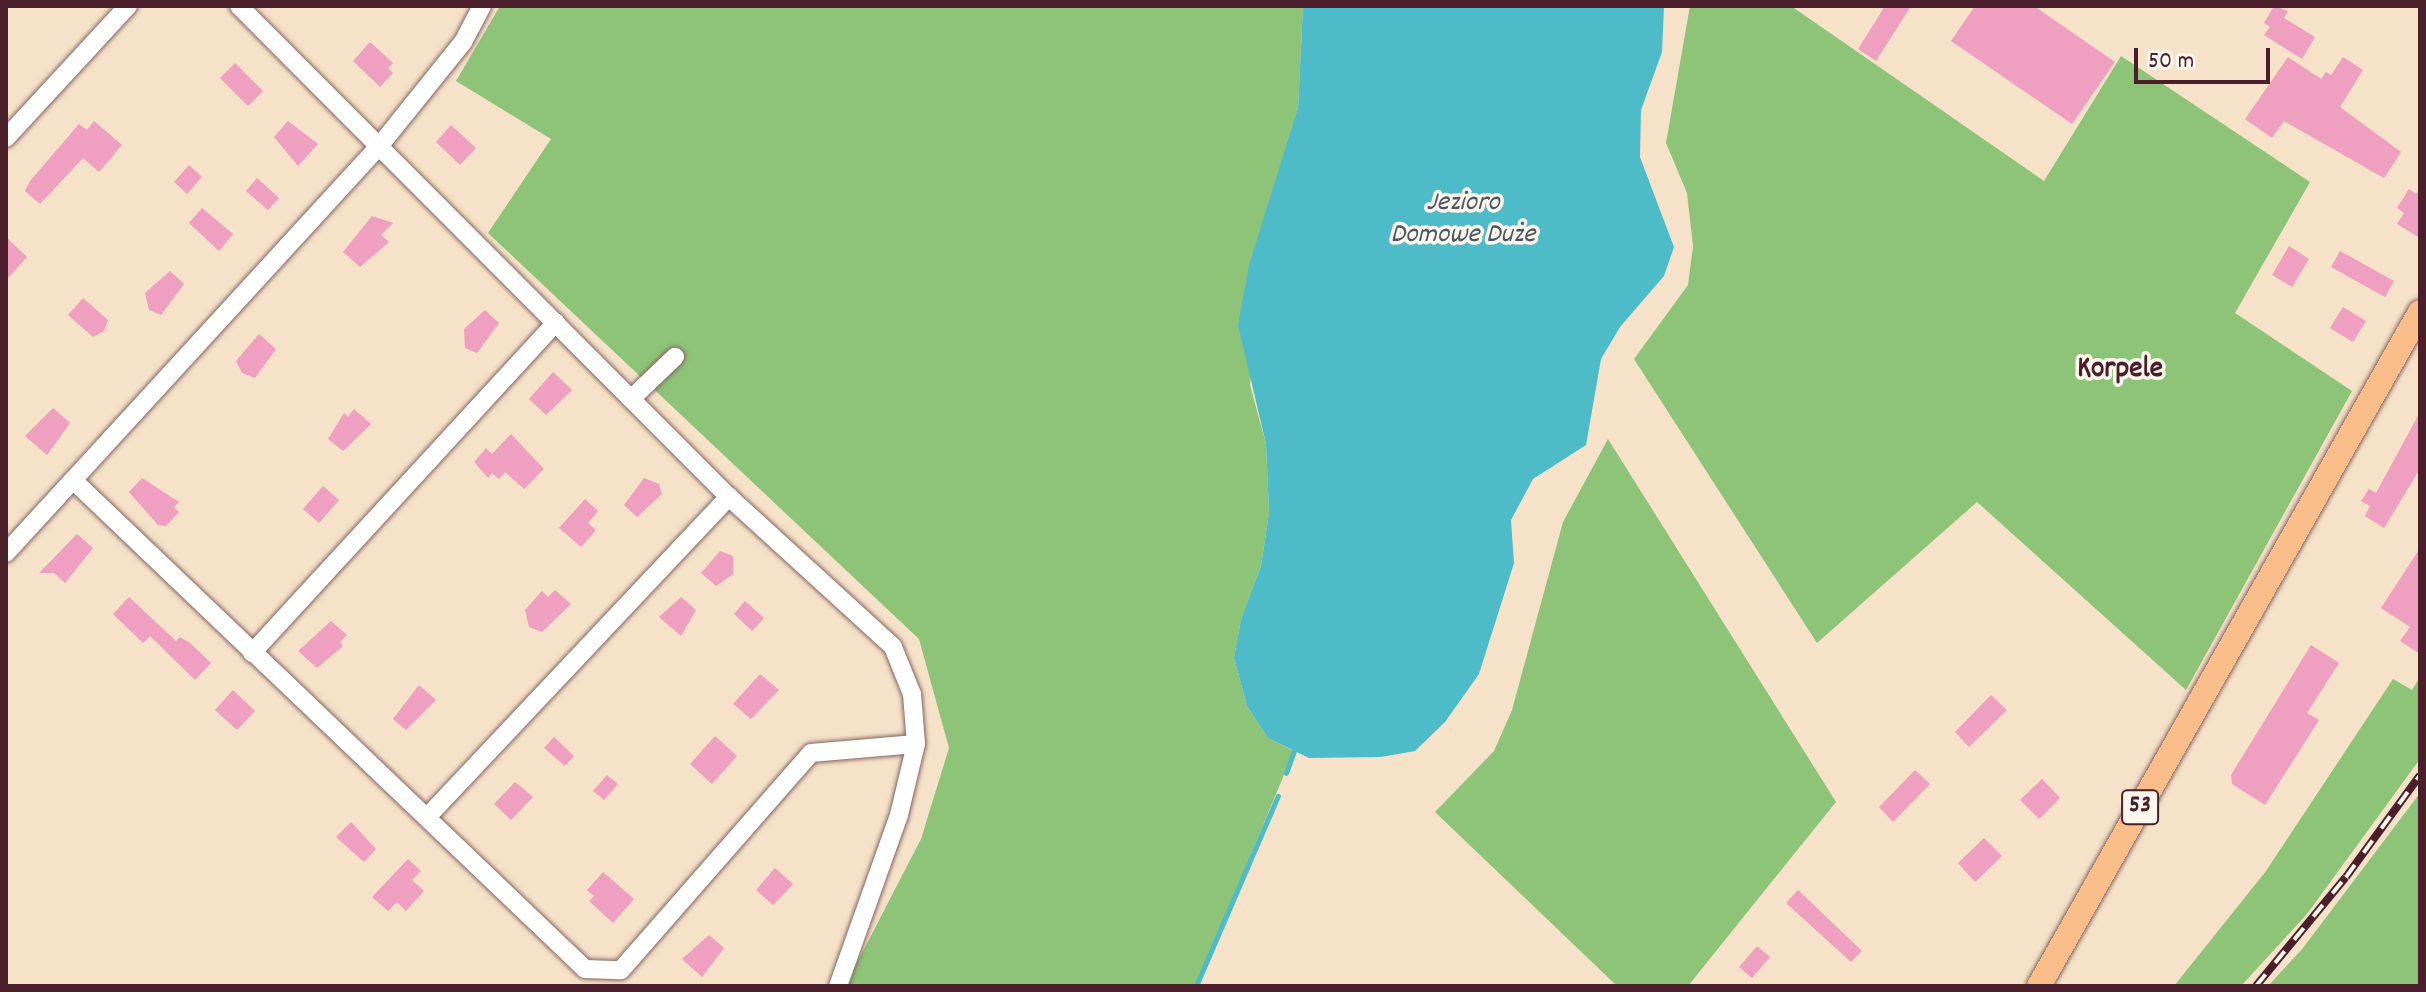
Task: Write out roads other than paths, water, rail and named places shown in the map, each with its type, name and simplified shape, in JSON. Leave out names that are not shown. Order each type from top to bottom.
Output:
[{"type":"main road","name":"53","points":[[2039,986],[2244,630],[2420,312]]},
{"type":"main road","name":"53","points":[[2058,986],[2206,718],[2244,630]]},
{"type":"street","points":[[6,138],[128,6]]},
{"type":"street","points":[[239,6],[381,144],[729,497],[893,647],[912,694],[916,744],[899,815],[838,986]]},
{"type":"street","points":[[6,553],[381,144],[463,42],[482,6]]},
{"type":"street","points":[[252,653],[556,322]]},
{"type":"street","points":[[631,399],[675,357]]},
{"type":"street","points":[[73,480],[585,969],[621,970],[811,753],[916,744]]},
{"type":"street","points":[[428,816],[729,497]]},
{"type":"water","name":"Jezioro Domowe Duże","points":[[1303,6],[1664,6],[1662,52],[1641,110],[1640,157],[1674,247],[1664,276],[1620,327],[1601,359],[1586,445],[1533,479],[1511,520],[1514,563],[1479,674],[1445,722],[1415,751],[1381,757],[1309,758],[1268,738],[1247,706],[1234,658],[1241,619],[1261,566],[1269,513],[1266,444],[1238,325],[1249,265],[1298,108]]},
{"type":"waterway","points":[[1286,773],[1294,751]]},
{"type":"waterway","points":[[1196,986],[1278,796]]},
{"type":"railway","points":[[2256,986],[2346,877],[2420,775]]},
{"type":"district","name":"Korpele","points":[[2120,371]]}]
